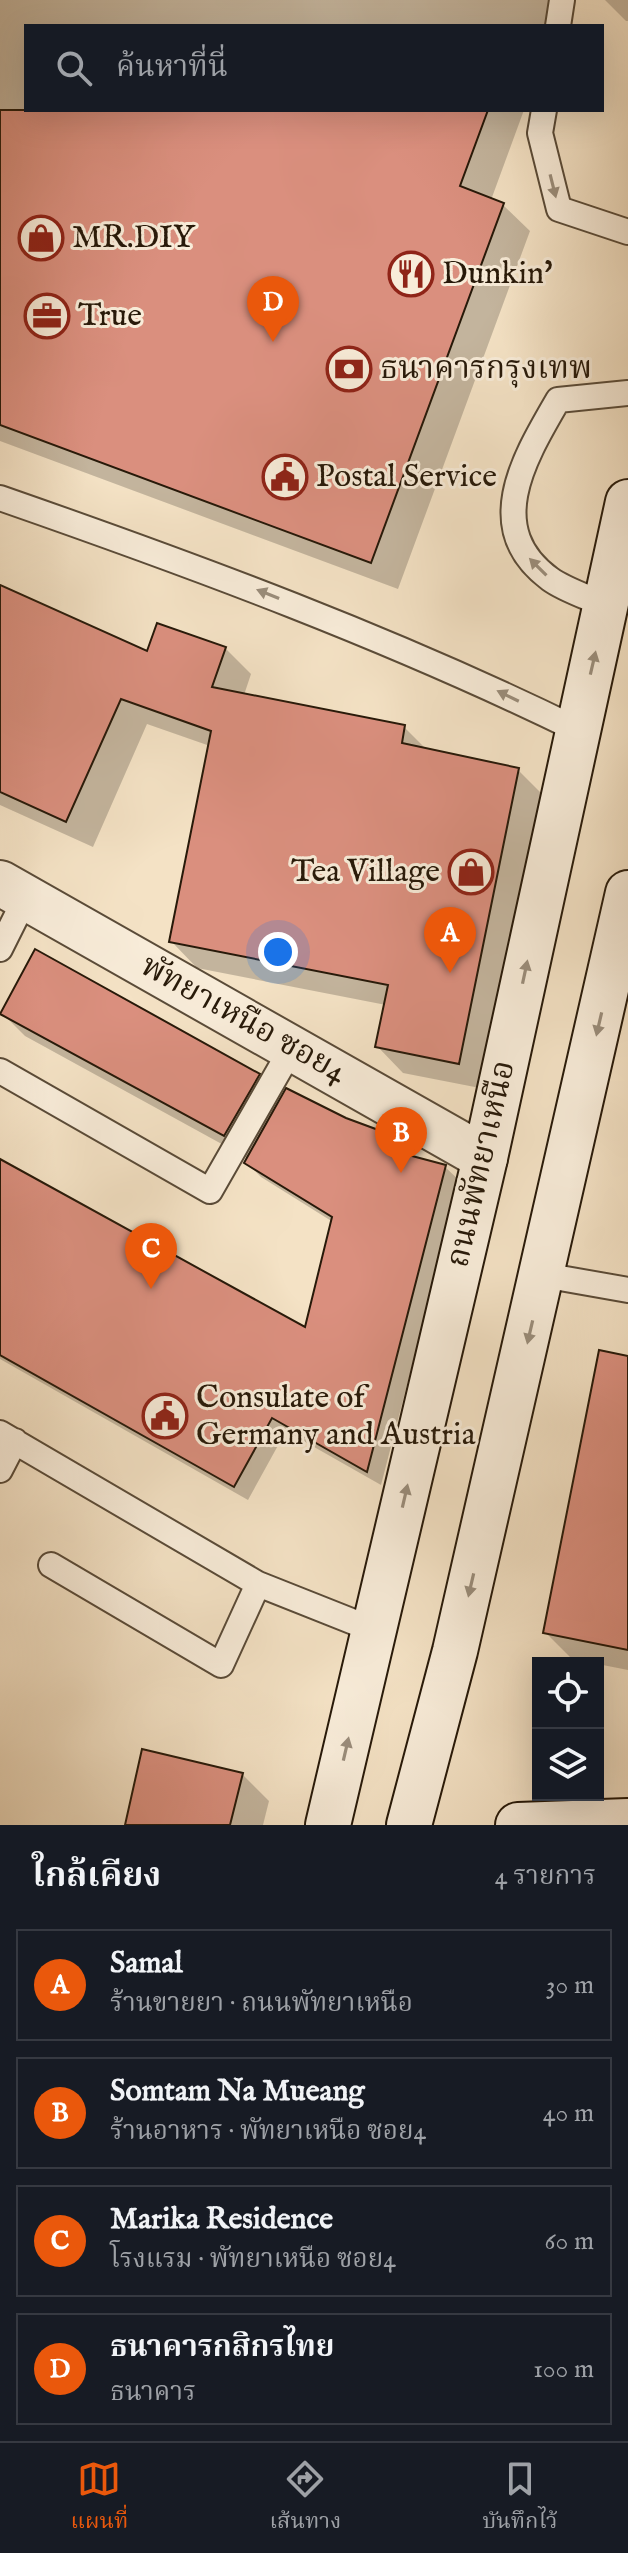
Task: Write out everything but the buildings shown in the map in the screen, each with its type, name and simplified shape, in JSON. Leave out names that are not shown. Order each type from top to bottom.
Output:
[{"type":"main road","name":"ถนนพัทยาเหนือ","points":[[328,1825],[485,1158],[628,502]]},
{"type":"main road","name":"พัทยาเหนือ ซอย4","points":[[13,891],[293,1046],[485,1158]]},
{"type":"main road","points":[[409,1825],[455,1651],[628,893]]},
{"type":"main road","points":[[518,1825],[628,1821]]},
{"type":"lane","points":[[558,24],[562,0]]},
{"type":"lane","points":[[544,112],[540,133],[559,209],[628,232]]},
{"type":"lane","points":[[605,605],[551,579],[518,547],[513,517],[525,458],[558,400],[628,393]]},
{"type":"lane","points":[[0,498],[212,572],[413,651],[578,730]]},
{"type":"lane","points":[[0,949],[13,891]]},
{"type":"lane","points":[[0,1071],[210,1191],[293,1046]]},
{"type":"lane","points":[[543,1275],[628,1290]]},
{"type":"lane","points":[[0,1470],[8,1437],[258,1584],[374,1630]]},
{"type":"lane","points":[[51,1565],[221,1665],[258,1584]]},
{"type":"place","name":"MR.DIY","points":[[41,238]]},
{"type":"place","name":"Dunkin'","points":[[411,274]]},
{"type":"place","name":"True","points":[[47,316]]},
{"type":"place","name":"ธนาคารกสิกรไทย","points":[[273,342]]},
{"type":"place","name":"ธนาคารกรุงเทพ","points":[[349,369]]},
{"type":"place","name":"Postal Service","points":[[285,477]]},
{"type":"place","name":"Tea Village","points":[[471,872]]},
{"type":"place","name":"Samal","points":[[450,973]]},
{"type":"place","name":"Somtam Na Mueang","points":[[401,1173]]},
{"type":"place","name":"Marika Residence","points":[[151,1289]]},
{"type":"place","name":"Consulate of Germany and Austria","points":[[165,1416]]}]
